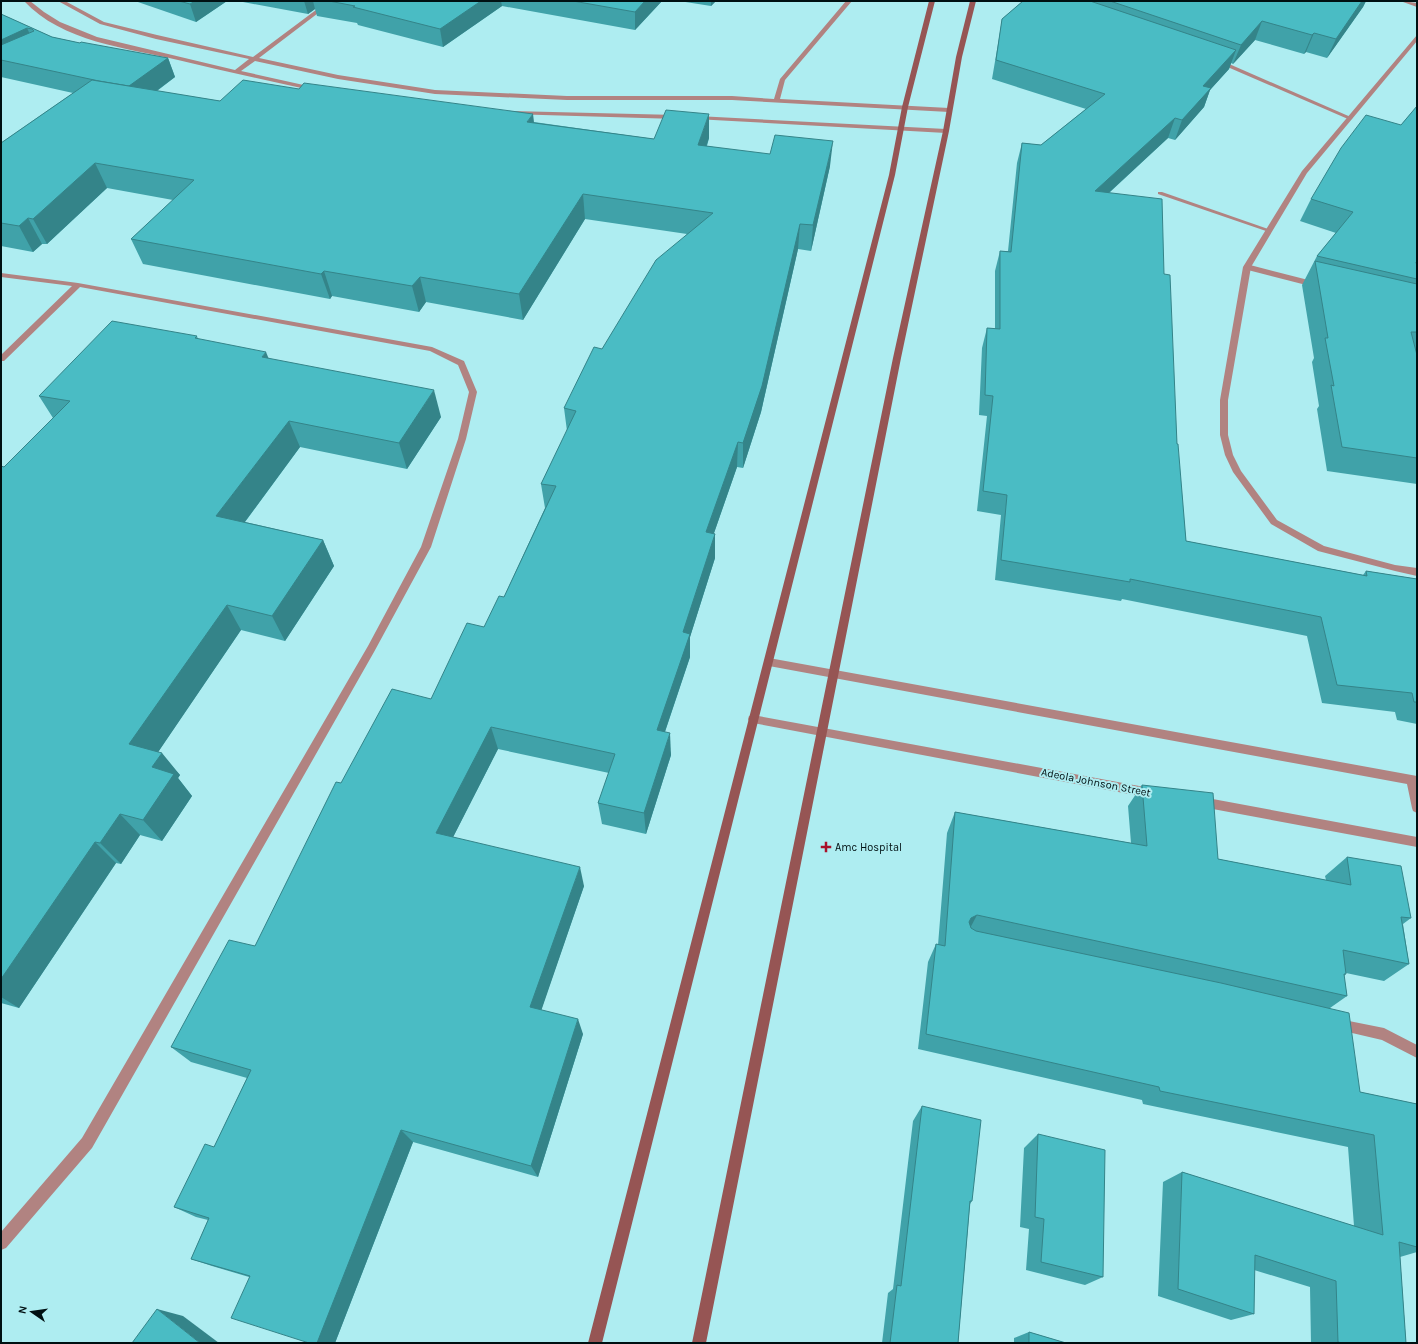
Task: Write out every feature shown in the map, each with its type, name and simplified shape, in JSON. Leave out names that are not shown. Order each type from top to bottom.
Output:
[{"type":"street","points":[[27,1],[38,12],[80,33],[236,72],[322,90]]},
{"type":"street","points":[[61,1],[102,23],[156,37],[338,77],[435,92],[567,98],[732,98],[949,110]]},
{"type":"street","points":[[236,72],[331,1]]},
{"type":"street","points":[[776,100],[782,80],[849,1]]},
{"type":"street","points":[[595,1343],[753,719],[769,662],[846,351],[892,175],[900,128],[932,1]]},
{"type":"street","points":[[700,1343],[897,358],[946,131],[959,57],[972,1]]},
{"type":"street","points":[[1405,1],[1417,5]]},
{"type":"street","points":[[1417,37],[1304,172],[1247,267],[1224,400],[1224,435],[1229,455],[1237,472],[1274,522],[1321,549],[1395,568],[1417,572]]},
{"type":"street","points":[[1214,59],[1350,118]]},
{"type":"street","points":[[505,112],[719,118],[946,131]]},
{"type":"street","points":[[1160,193],[1268,230]]},
{"type":"street","points":[[1247,267],[1323,286]]},
{"type":"street","points":[[1,275],[78,285],[432,349],[461,362],[473,392],[462,439],[426,547],[371,649],[87,1143],[1,1243]]},
{"type":"street","points":[[1,359],[78,285]]},
{"type":"street","points":[[769,662],[1414,781],[1417,808]]},
{"type":"street","name":"Adeola Johnson Street","points":[[753,719],[1159,794]]},
{"type":"street","points":[[1190,800],[1417,842]]},
{"type":"street","points":[[1326,1022],[1384,1034],[1417,1052]]},
{"type":"building","points":[[179,1],[195,1],[190,4]]},
{"type":"building","points":[[329,1],[481,1],[440,29],[353,7],[355,6]]},
{"type":"building","points":[[573,1],[645,1],[635,12]]},
{"type":"building","points":[[1023,1],[1090,1],[1236,50],[1203,86],[1211,88],[1182,120],[1175,118],[1095,191],[1162,199],[1164,274],[1170,275],[1177,444],[1186,541],[1367,576],[1366,571],[1417,579],[1417,702],[1414,702],[1412,693],[1337,685],[1321,617],[1130,579],[1130,582],[1001,560],[1007,495],[983,491],[993,396],[985,395],[987,328],[1000,329],[1000,251],[1011,252],[1022,143],[1041,145],[1105,94],[996,60],[1002,19]]},
{"type":"building","points":[[1110,1],[1362,1],[1336,39],[1314,33],[1312,35],[1262,21],[1241,45]]},
{"type":"building","points":[[1,14],[52,37],[168,58],[129,86],[1,60],[1,45],[34,31],[27,28],[1,40]]},
{"type":"building","points":[[92,80],[220,101],[243,80],[299,89],[304,83],[533,114],[527,122],[654,139],[666,110],[709,114],[698,145],[770,154],[775,135],[833,141],[813,225],[800,224],[762,386],[743,443],[738,442],[706,532],[715,534],[683,632],[690,634],[657,730],[670,733],[644,813],[598,803],[615,754],[491,727],[436,833],[580,867],[530,1007],[578,1019],[531,1166],[401,1130],[317,1343],[309,1343],[231,1318],[250,1276],[191,1259],[209,1218],[174,1207],[205,1144],[214,1147],[251,1070],[171,1047],[229,940],[255,946],[336,782],[341,783],[392,689],[431,699],[467,623],[484,627],[499,596],[504,597],[556,486],[541,484],[576,411],[564,408],[594,347],[602,349],[656,260],[713,213],[583,194],[519,294],[420,277],[412,286],[324,271],[321,274],[131,239],[194,180],[95,163],[33,219],[28,218],[19,226],[1,223],[1,143]]},
{"type":"building","points":[[1417,106],[1417,279],[1317,256],[1353,212],[1311,199],[1341,148],[1366,115],[1401,125]]},
{"type":"building","points":[[1315,261],[1417,284],[1417,332],[1411,332],[1417,355],[1417,458],[1342,447],[1331,385],[1334,386],[1325,338],[1328,338]]},
{"type":"building","points":[[112,321],[197,336],[195,338],[266,352],[262,357],[434,390],[399,443],[289,421],[216,516],[323,540],[272,616],[227,605],[129,744],[162,753],[152,767],[174,774],[143,820],[120,814],[100,843],[95,842],[1,979],[1,466],[4,467],[70,401],[39,396]]},
{"type":"building","points":[[1142,785],[1213,793],[1218,859],[1351,885],[1347,857],[1401,866],[1411,918],[1401,917],[1409,964],[1343,950],[1347,996],[977,915],[971,918],[969,922],[971,928],[976,931],[1221,983],[1349,1013],[1360,1092],[1417,1104],[1417,1247],[1399,1242],[1406,1343],[1338,1342],[1336,1281],[1255,1255],[1254,1314],[1178,1289],[1182,1172],[1383,1235],[1374,1135],[1160,1091],[1159,1087],[926,1034],[936,944],[945,946],[955,812],[1147,846]]},
{"type":"building","points":[[922,1106],[981,1120],[972,1201],[970,1201],[958,1343],[890,1343],[897,1285],[901,1286]]},
{"type":"building","points":[[1038,1134],[1105,1150],[1103,1277],[1041,1262],[1044,1219],[1035,1217]]},
{"type":"building","points":[[157,1309],[200,1343],[132,1343]]},
{"type":"building","points":[[1029,1332],[1066,1343],[1029,1343]]},
{"type":"place","name":"Amc Hospital","points":[[826,847]]}]
